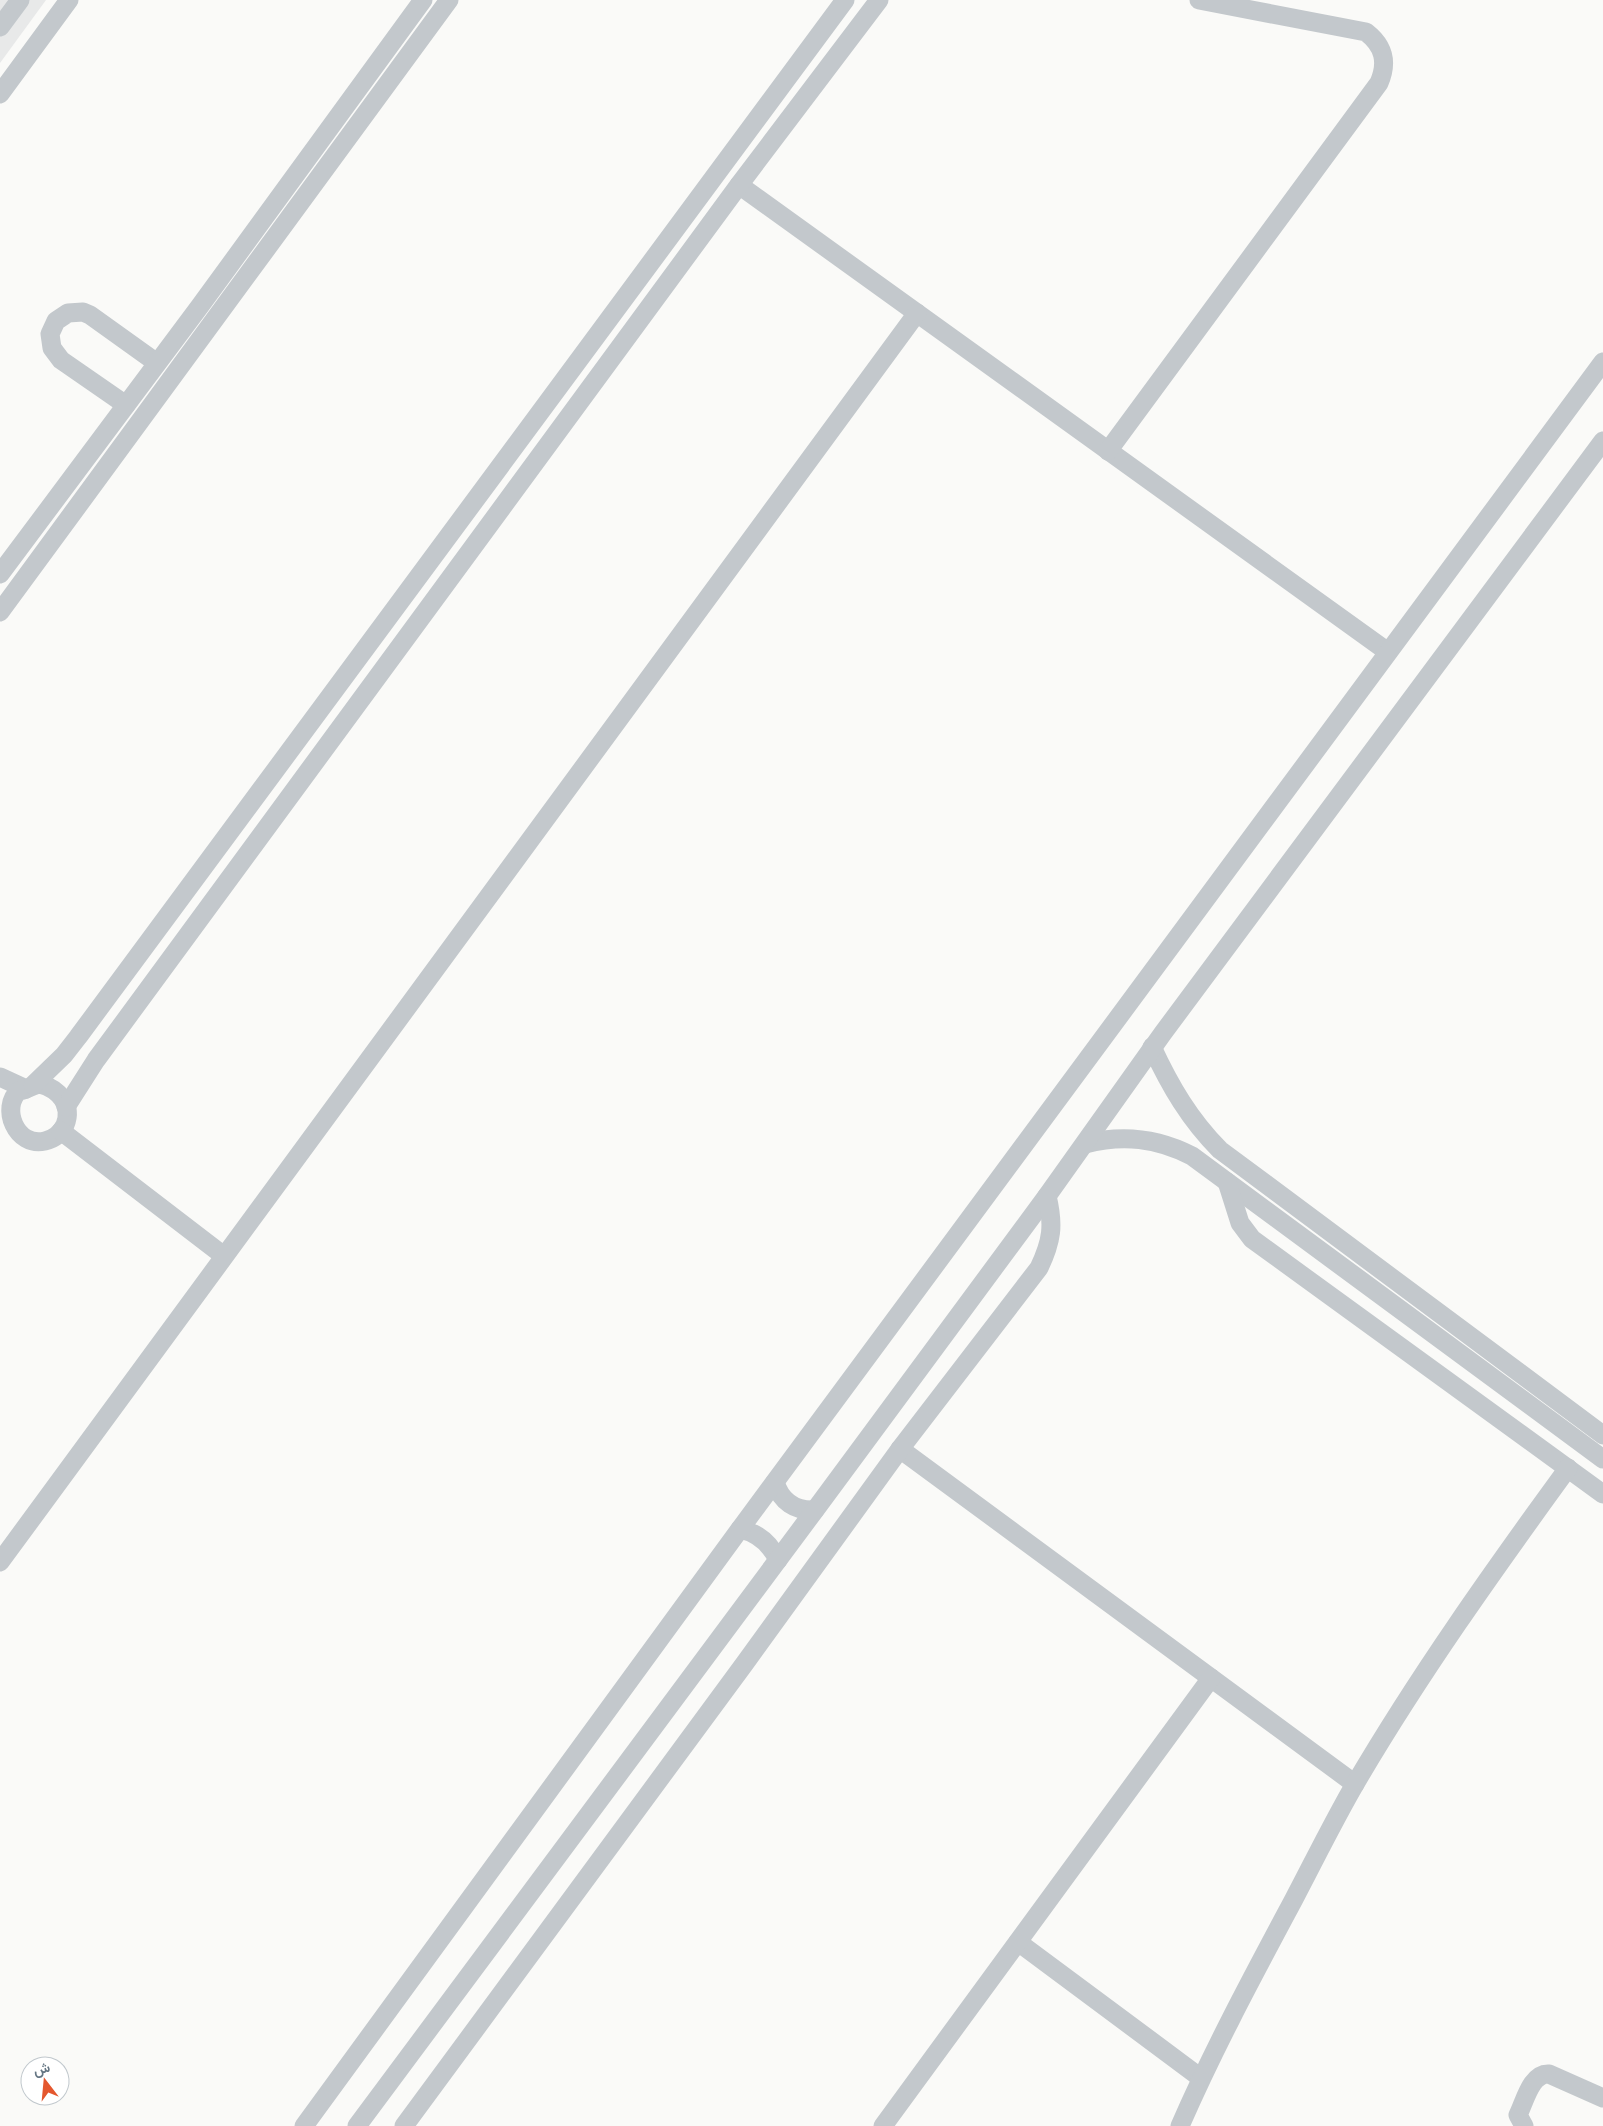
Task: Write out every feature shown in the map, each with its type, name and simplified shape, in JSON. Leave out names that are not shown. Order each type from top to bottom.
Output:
[{"type":"street","points":[[0,27],[20,0]]},
{"type":"street","points":[[0,94],[69,0]]},
{"type":"street","points":[[2,566],[200,306],[423,0]]},
{"type":"street","points":[[0,612],[449,0]]},
{"type":"street","points":[[30,1087],[64,1055],[78,1037],[845,0]]},
{"type":"street","points":[[66,1107],[96,1060],[739,185],[879,0]]},
{"type":"street","points":[[1108,451],[1379,83],[1384,72],[1385,60],[1382,49],[1375,39],[1366,32],[1199,0]]},
{"type":"street","points":[[739,185],[1388,652]]},
{"type":"street","points":[[200,306],[217,318]]},
{"type":"street","points":[[126,405],[56,355],[50,341],[50,334],[56,321],[68,313],[83,312],[90,315],[157,363]]},
{"type":"street","points":[[0,1562],[917,313]]},
{"type":"street","points":[[304,2126],[740,1529],[1603,362]]},
{"type":"street","points":[[357,2126],[816,1510],[1085,1144],[1152,1047],[1603,441]]},
{"type":"street","points":[[1152,1047],[1190,1117],[1220,1150],[1603,1435]]},
{"type":"street","points":[[0,1078],[30,1087]]},
{"type":"street","points":[[40,1084],[54,1089],[64,1100],[66,1107],[66,1120],[61,1131],[49,1140],[34,1142],[20,1136],[4,1113],[19,1091],[40,1084]]},
{"type":"street","points":[[61,1131],[224,1256]]},
{"type":"street","points":[[1085,1144],[1099,1140],[1128,1138],[1160,1142],[1192,1156],[1603,1459]]},
{"type":"street","points":[[1228,1182],[1240,1224],[1252,1239],[1603,1494]]},
{"type":"street","points":[[404,2126],[745,1663],[900,1448],[1039,1268],[1047,1251],[1052,1233],[1052,1214],[1047,1196]]},
{"type":"street","points":[[900,1448],[1355,1784]]},
{"type":"street","points":[[1180,2126],[1201,2078],[1257,1966],[1355,1784],[1435,1658],[1515,1541],[1568,1468]]},
{"type":"street","points":[[775,1482],[788,1504],[806,1510],[816,1510]]},
{"type":"street","points":[[740,1529],[762,1538],[778,1560]]},
{"type":"street","points":[[883,2126],[1211,1678]]},
{"type":"street","points":[[1018,1942],[1201,2078]]},
{"type":"street","points":[[1524,2126],[1518,2115],[1536,2078],[1543,2074],[1549,2074],[1603,2098]]},
{"type":"shaded area","points":[[0,0],[46,0],[0,63]]}]
